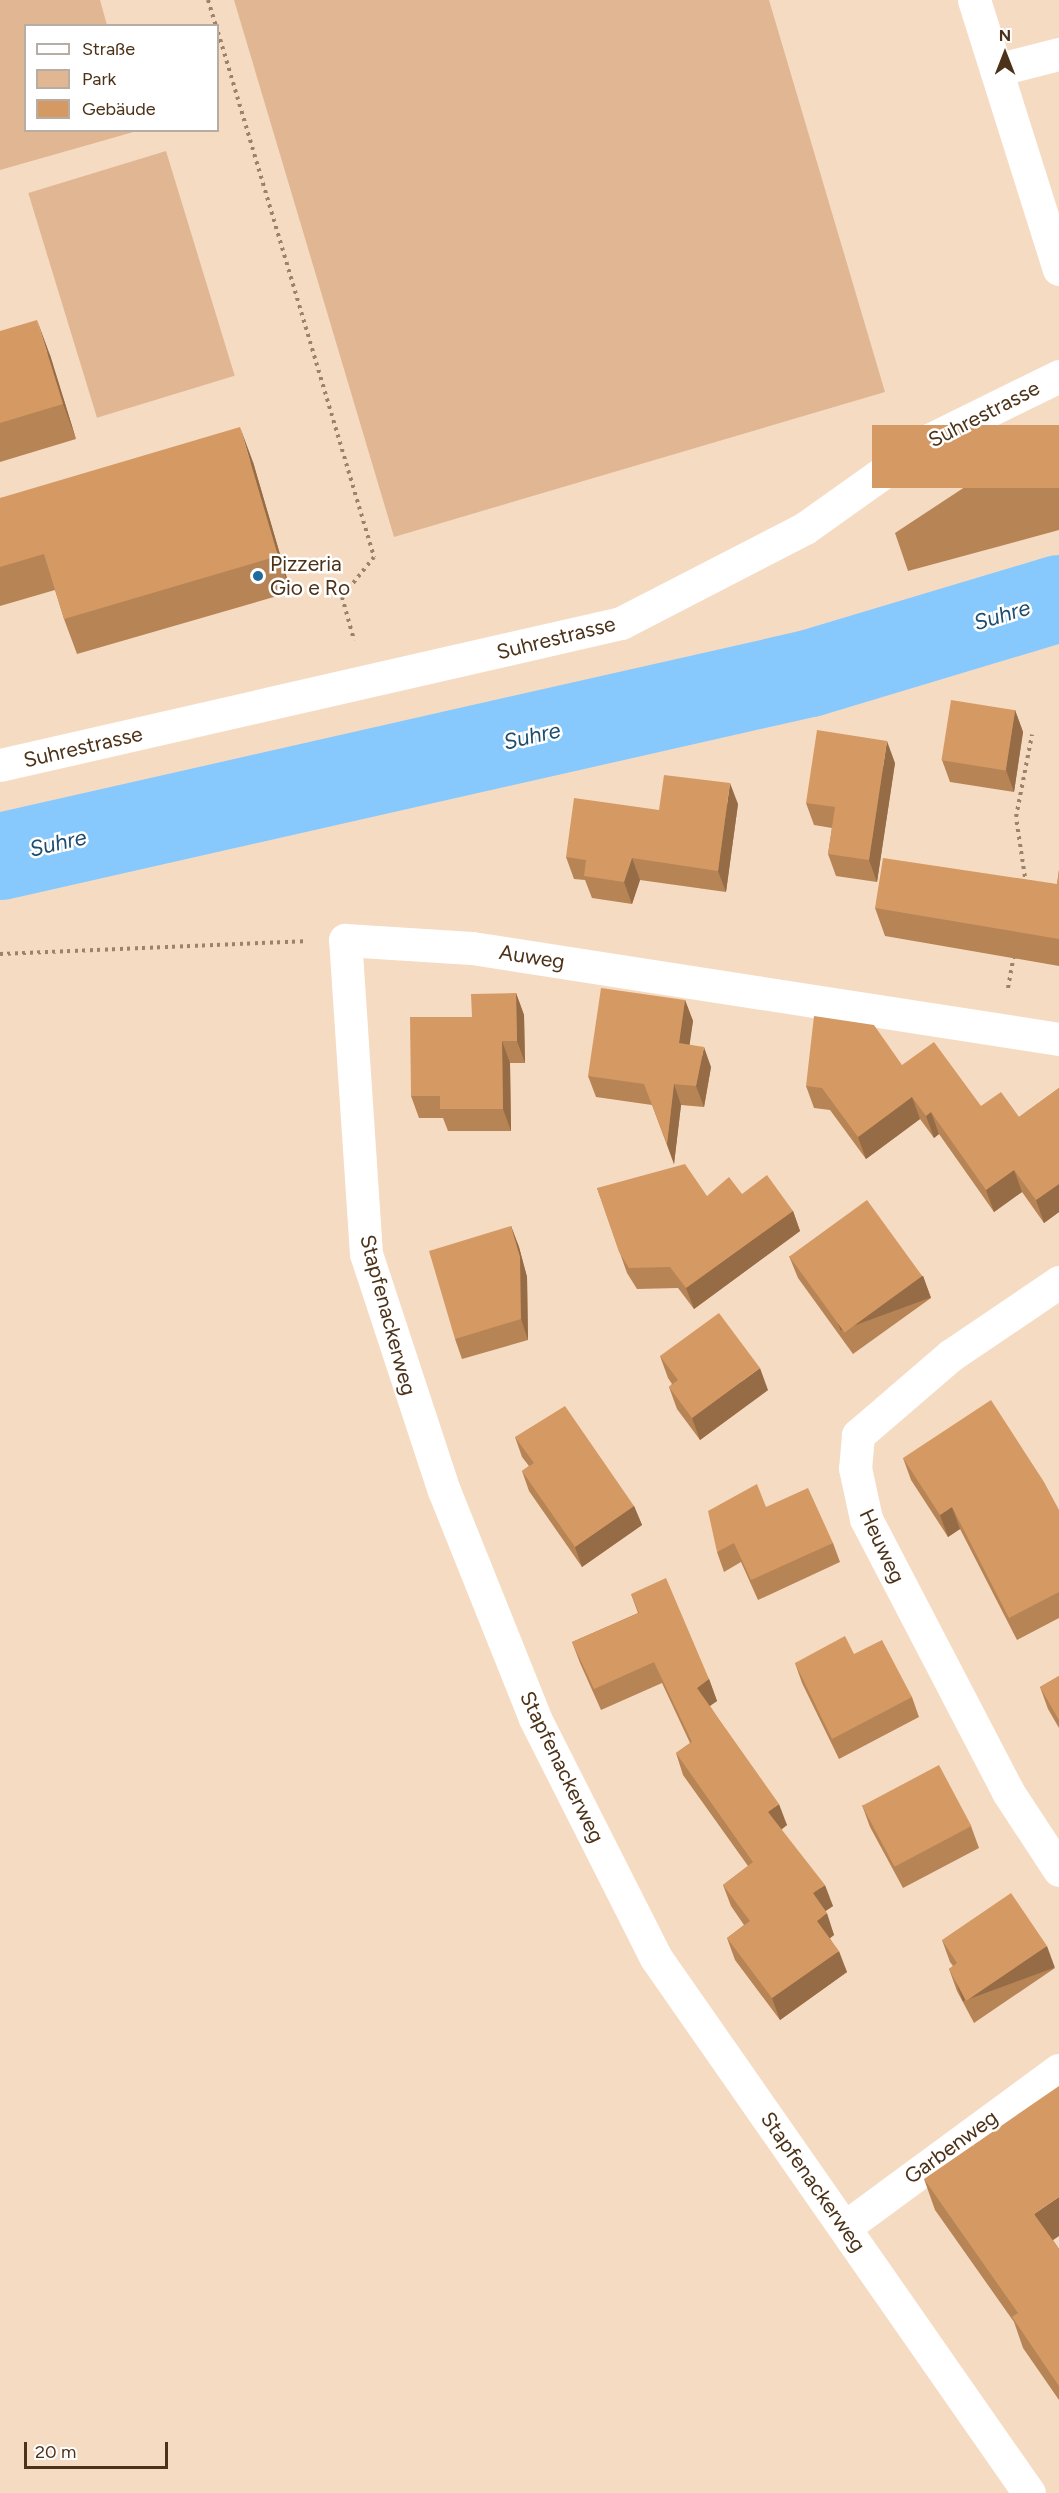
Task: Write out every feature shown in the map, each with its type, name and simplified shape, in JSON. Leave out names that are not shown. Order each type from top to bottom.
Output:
[{"type":"street","points":[[974,0],[1059,269]]},
{"type":"street","points":[[996,70],[1059,54]]},
{"type":"street","name":"Suhrestrasse","points":[[0,765],[621,623],[805,528],[929,440],[1059,376]]},
{"type":"street","name":"Auweg","points":[[345,940],[472,948],[1059,1039]]},
{"type":"street","name":"Stapfenackerweg","points":[[345,940],[366,1254],[444,1491],[535,1718],[656,1958],[1029,2493]]},
{"type":"street","name":"Heuweg","points":[[1059,1282],[951,1355],[858,1435],[855,1468],[866,1519],[1008,1792],[1059,1870]]},
{"type":"street","name":"Garbenweg","points":[[845,2227],[1059,2070]]},
{"type":"path","points":[[208,0],[215,24]]},
{"type":"path","points":[[219,35],[374,557],[342,597],[365,683]]},
{"type":"path","points":[[1025,889],[1016,817],[1032,735]]},
{"type":"path","points":[[0,954],[345,940]]},
{"type":"path","points":[[1001,1030],[1015,948]]},
{"type":"green space","points":[[0,0],[100,0],[107,24],[24,24],[24,132],[133,132],[0,170]]},
{"type":"green space","points":[[234,0],[769,0],[885,392],[394,537]]},
{"type":"green space","points":[[166,151],[235,376],[97,418],[28,193]]},
{"type":"building","points":[[37,320],[63,404],[0,423],[0,331]]},
{"type":"building","points":[[872,425],[1059,425],[1059,488],[872,488]]},
{"type":"building","points":[[240,427],[278,556],[64,619],[44,554],[0,567],[0,498]]},
{"type":"building","points":[[951,700],[1015,710],[1006,770],[941,760]]},
{"type":"building","points":[[817,730],[887,741],[869,860],[828,854],[835,807],[806,803]]},
{"type":"building","points":[[664,775],[730,783],[718,871],[632,858],[624,882],[584,876],[586,860],[566,857],[574,798],[659,810]]},
{"type":"building","points":[[883,858],[1057,884],[1059,870],[1059,939],[875,908]]},
{"type":"building","points":[[601,988],[685,1000],[679,1043],[704,1047],[696,1086],[674,1084],[667,1144],[644,1084],[588,1076]]},
{"type":"building","points":[[516,993],[517,1041],[502,1041],[503,1109],[440,1109],[440,1096],[411,1096],[410,1017],[472,1017],[471,994]]},
{"type":"building","points":[[814,1016],[874,1025],[902,1065],[934,1042],[981,1106],[1001,1092],[1019,1117],[1059,1088],[1059,1184],[1036,1200],[1014,1170],[986,1190],[931,1112],[926,1116],[912,1097],[858,1137],[822,1088],[806,1086]]},
{"type":"building","points":[[685,1164],[707,1196],[729,1177],[742,1194],[767,1175],[793,1211],[686,1288],[670,1267],[629,1268],[619,1252],[597,1188]]},
{"type":"building","points":[[867,1200],[922,1276],[845,1332],[789,1256]]},
{"type":"building","points":[[511,1226],[520,1257],[521,1319],[455,1339],[429,1251]]},
{"type":"building","points":[[719,1313],[760,1368],[692,1418],[669,1387],[678,1380],[660,1356]]},
{"type":"building","points":[[991,1400],[1044,1482],[1059,1510],[1059,1592],[1009,1618],[952,1507],[940,1515],[903,1458]]},
{"type":"building","points":[[565,1406],[634,1506],[575,1547],[522,1471],[534,1463],[515,1437]]},
{"type":"building","points":[[757,1484],[766,1507],[808,1488],[833,1543],[751,1580],[734,1543],[717,1552],[708,1511]]},
{"type":"building","points":[[666,1578],[709,1679],[697,1688],[779,1804],[768,1812],[825,1885],[813,1893],[827,1913],[817,1921],[839,1951],[772,1998],[727,1938],[750,1921],[723,1885],[753,1862],[676,1753],[692,1742],[654,1662],[594,1689],[572,1642],[639,1613],[631,1594]]},
{"type":"building","points":[[845,1636],[854,1654],[882,1640],[912,1697],[832,1739],[795,1663]]},
{"type":"building","points":[[1059,1676],[1059,1720],[1040,1687]]},
{"type":"building","points":[[939,1765],[971,1826],[895,1867],[862,1806]]},
{"type":"building","points":[[1011,1893],[1047,1946],[966,2001],[949,1969],[957,1963],[942,1940]]},
{"type":"building","points":[[1059,2086],[1059,2197],[1034,2214],[1059,2249],[1059,2386],[1012,2317],[1018,2313],[924,2179]]},
{"type":"waterway","name":"Suhre","points":[[0,856],[809,673],[1059,598]]},
{"type":"place","name":"Pizzeria Gio e Ro","points":[[258,576]]}]
